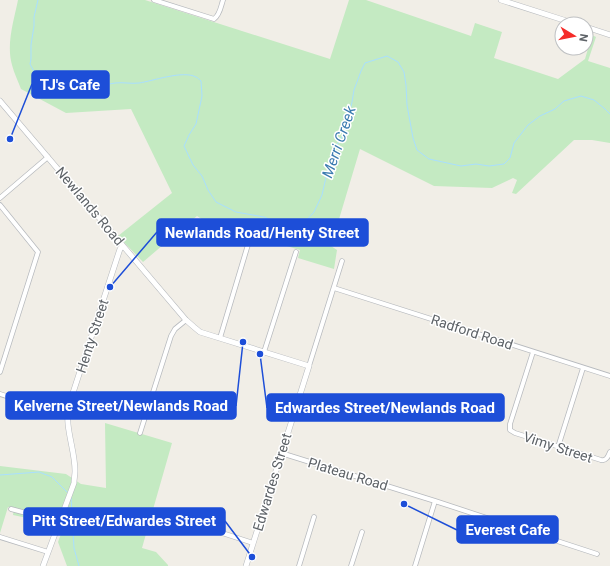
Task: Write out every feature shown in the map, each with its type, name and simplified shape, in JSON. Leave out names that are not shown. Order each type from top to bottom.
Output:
[{"type":"street","points":[[154,0],[172,4],[214,19],[218,14],[223,0]]},
{"type":"street","points":[[501,0],[554,17]]},
{"type":"street","points":[[594,30],[610,35]]},
{"type":"street","name":"Newlands Road","points":[[0,101],[194,328],[200,332],[309,366]]},
{"type":"street","points":[[0,198],[48,157]]},
{"type":"street","points":[[0,205],[38,252],[0,372]]},
{"type":"street","points":[[220,338],[250,238]]},
{"type":"street","name":"Henty Street","points":[[43,566],[74,483],[75,470],[68,414],[70,406],[118,255],[123,246]]},
{"type":"street","points":[[264,352],[296,252]]},
{"type":"street","name":"Edwardes Street","points":[[246,566],[342,261]]},
{"type":"street","name":"Radford Road","points":[[334,288],[610,376]]},
{"type":"street","points":[[140,433],[171,336],[175,329],[186,320]]},
{"type":"street","name":"Vimy Street","points":[[533,352],[510,424],[510,430],[515,433],[601,460],[606,460],[610,452]]},
{"type":"street","points":[[558,446],[583,368]]},
{"type":"street","points":[[0,394],[60,413],[68,414]]},
{"type":"street","name":"Plateau Road","points":[[281,453],[597,554]]},
{"type":"street","points":[[415,566],[435,501]]},
{"type":"street","points":[[11,509],[53,520]]},
{"type":"street","points":[[173,517],[253,543]]},
{"type":"street","points":[[299,566],[314,517]]},
{"type":"street","points":[[351,566],[362,532]]},
{"type":"street","points":[[0,537],[48,552]]},
{"type":"green space","points":[[18,0],[145,0],[330,59],[349,0],[366,0],[471,36],[475,23],[502,32],[494,58],[558,79],[585,59],[586,56],[590,56],[588,61],[610,68],[610,143],[592,140],[574,140],[516,194],[512,193],[517,180],[513,178],[492,188],[434,186],[360,149],[331,246],[337,250],[334,269],[298,258],[300,250],[230,229],[228,236],[197,216],[143,262],[118,236],[172,193],[131,109],[66,113],[21,89],[10,57],[11,32]]},
{"type":"green space","points":[[105,423],[172,443],[142,548],[156,552],[168,566],[67,566],[58,542],[69,512],[60,509],[55,524],[13,515],[14,509],[8,507],[0,533],[0,466],[66,474],[81,484],[106,488]]},
{"type":"waterway","name":"Merri Creek","points":[[38,0],[34,17],[30,64],[38,76],[55,85],[82,89],[115,83],[139,83],[176,75],[190,75],[197,77],[201,81],[202,96],[196,124],[184,146],[193,165],[202,176],[208,190],[216,202],[236,212],[264,217],[279,223],[304,223],[314,212],[322,195],[332,151],[341,139],[346,127],[354,90],[365,63],[387,56],[398,62],[404,72],[407,105],[413,138],[417,150],[429,159],[461,166],[476,164],[489,166],[504,164],[510,158],[514,143],[528,125],[540,116],[555,109],[564,101],[581,96],[594,100],[610,114]]},
{"type":"waterway","points":[[0,475],[39,472],[52,477],[68,493]]},
{"type":"waterway","points":[[71,497],[74,548],[79,566]]},
{"type":"place","name":"TJ's Cafe","points":[[10,139]]},
{"type":"place","name":"Newlands Road/Henty Street","points":[[110,287]]},
{"type":"place","name":"Kelverne Street/Newlands Road","points":[[243,342]]},
{"type":"place","name":"Edwardes Street/Newlands Road","points":[[260,354]]},
{"type":"place","name":"Everest Cafe","points":[[404,504]]},
{"type":"place","name":"Pitt Street/Edwardes Street","points":[[252,557]]}]
